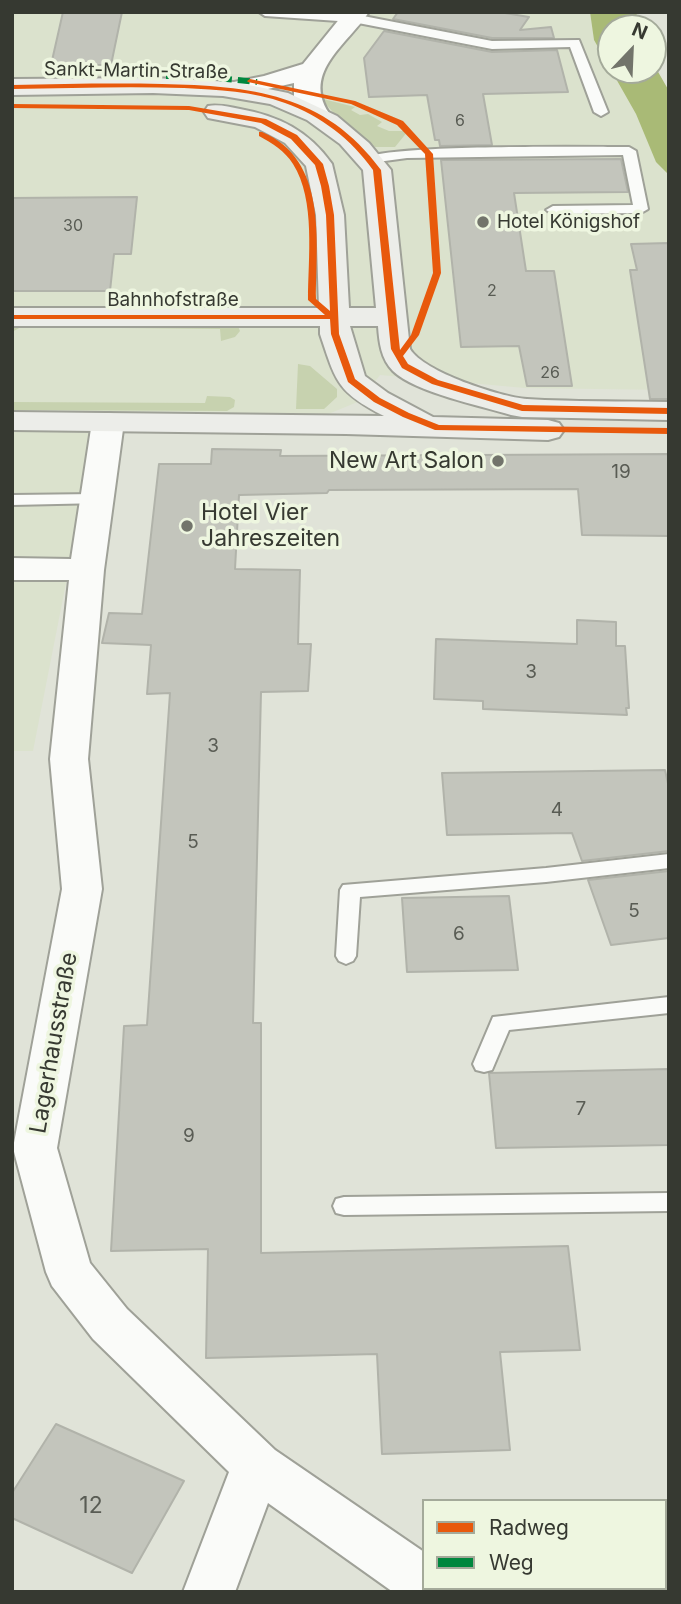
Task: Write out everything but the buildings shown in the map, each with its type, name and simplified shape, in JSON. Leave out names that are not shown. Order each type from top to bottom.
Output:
[{"type":"main road","name":"Sankt-Martin-Straße","points":[[12,87],[135,85],[233,89],[288,101],[316,113],[341,131],[370,159]]},
{"type":"main road","name":"Sankt-Martin-Straße","points":[[12,106],[135,105],[189,108],[263,121],[294,138],[319,164],[325,186],[330,215],[335,334],[351,380],[377,400],[438,428]]},
{"type":"main road","points":[[370,159],[377,170],[395,349],[405,366],[435,382],[522,408],[669,411]]},
{"type":"main road","name":"Bahnhofstraße","points":[[12,317],[392,317]]},
{"type":"main road","points":[[346,424],[396,383],[405,366]]},
{"type":"main road","points":[[12,421],[669,431]]},
{"type":"street","points":[[316,113],[308,105],[306,90],[309,70],[355,15]]},
{"type":"street","points":[[233,89],[268,83],[309,70]]},
{"type":"street","name":"Lagerhausstraße","points":[[108,422],[87,569],[69,759],[82,889],[36,1148],[69,1272],[110,1324],[257,1466],[422,1582]]},
{"type":"street","points":[[16,566],[87,569]]},
{"type":"street","points":[[209,1592],[257,1466]]},
{"type":"lane","points":[[265,12],[355,15],[492,45],[575,43],[601,112]]},
{"type":"lane","points":[[407,154],[438,145],[488,144]]},
{"type":"lane","points":[[370,159],[407,154],[629,152],[641,209],[553,210]]},
{"type":"lane","points":[[12,500],[97,499]]},
{"type":"lane","points":[[346,956],[350,890],[546,876],[669,861]]},
{"type":"lane","points":[[484,1064],[501,1023],[669,1005]]},
{"type":"lane","points":[[344,1206],[669,1202]]},
{"type":"shaded area","points":[[12,12],[590,12],[597,45],[597,84],[619,84],[636,114],[656,161],[669,175],[669,390],[525,388],[380,375],[360,401],[321,417],[99,415],[33,751],[12,751]]},
{"type":"shaded area","points":[[590,12],[636,12],[597,14],[597,45]]},
{"type":"shaded area","points":[[619,84],[665,84],[669,91],[669,175],[656,162],[636,114]]},
{"type":"shaded area","points":[[323,99],[355,107],[351,110],[360,115],[368,114],[382,122],[377,126],[389,131],[408,131],[395,147],[375,147],[340,119]]},
{"type":"shaded area","points":[[12,319],[237,324],[240,331],[235,337],[221,341],[220,329],[21,327],[12,332]]},
{"type":"shaded area","points":[[298,364],[310,366],[337,389],[337,397],[324,409],[296,409]]},
{"type":"shaded area","points":[[207,396],[230,397],[235,400],[234,407],[227,411],[12,410],[12,402],[205,403]]},
{"type":"marked path","points":[[166,76],[199,76],[257,82]]},
{"type":"cycle path","points":[[250,81],[353,102],[400,123],[429,154],[437,273],[415,335],[399,356]]},
{"type":"cycle path","points":[[12,87],[130,85],[211,88],[268,95],[303,108],[328,121],[350,139],[377,170],[395,349],[405,366],[435,382],[522,408],[669,411]]},
{"type":"cycle path","points":[[12,106],[189,108],[263,121],[294,137],[319,164],[325,186],[330,215],[335,334],[351,380],[377,400],[406,415],[438,428],[669,431]]},
{"type":"cycle path","points":[[262,134],[282,147],[297,163],[306,184],[313,230],[312,300],[333,317]]},
{"type":"cycle path","points":[[12,317],[333,317]]},
{"type":"place","name":"Hotel Königshof","points":[[483,222]]},
{"type":"place","name":"New Art Salon","points":[[498,461]]},
{"type":"place","name":"Hotel Vier Jahreszeiten","points":[[187,526]]}]
